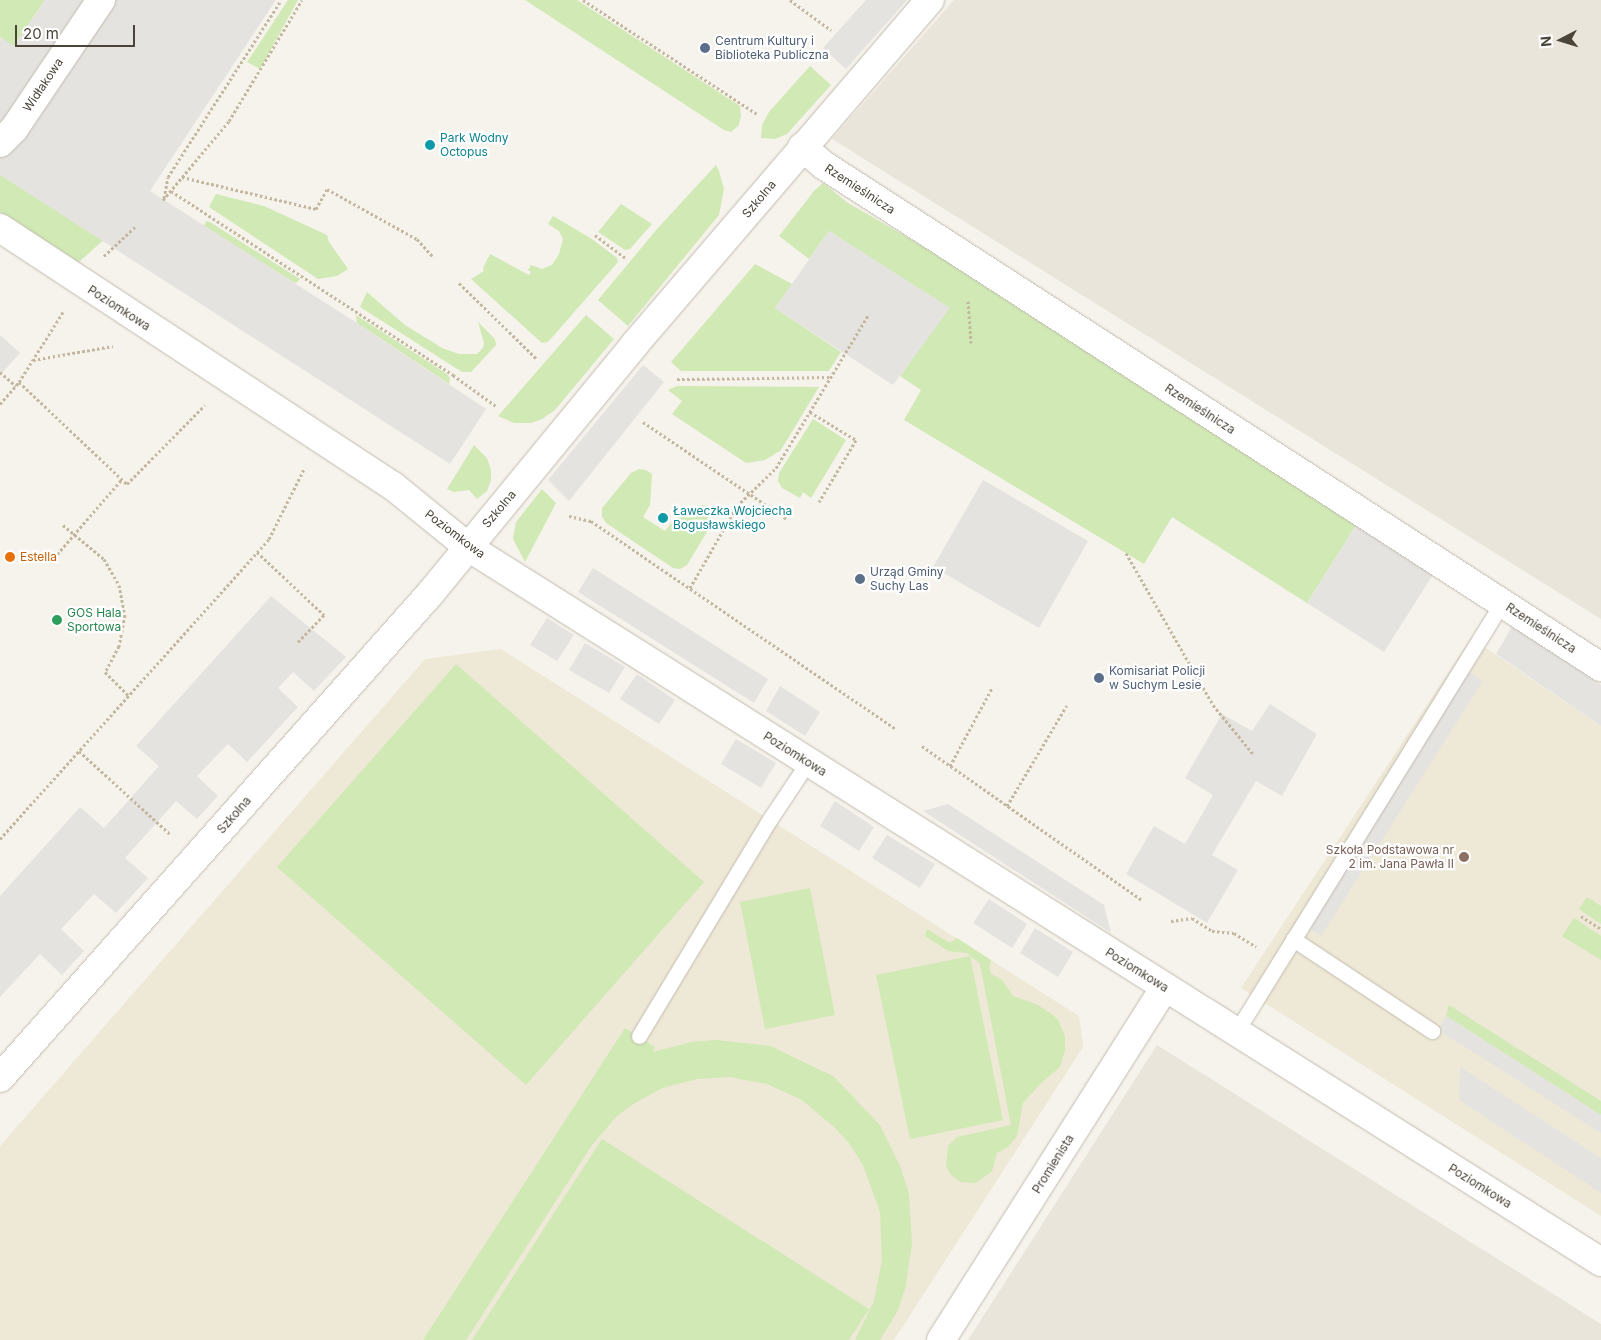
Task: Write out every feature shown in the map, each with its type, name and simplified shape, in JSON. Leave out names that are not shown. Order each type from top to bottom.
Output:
[{"type":"street","name":"Widłakowa","points":[[0,143],[14,129],[101,0]]},
{"type":"street","name":"Szkolna","points":[[0,1078],[429,594],[802,147],[930,0]]},
{"type":"street","name":"Rzemieślnicza","points":[[802,147],[826,166],[1601,667]]},
{"type":"street","name":"Poziomkowa","points":[[0,228],[393,486],[468,547],[1601,1262]]},
{"type":"street","name":"Promienista","points":[[941,1340],[1165,987]]},
{"type":"lane","points":[[1236,1032],[1502,603]]},
{"type":"lane","points":[[639,1036],[770,819],[808,762]]},
{"type":"lane","points":[[1294,939],[1432,1030]]},
{"type":"path","points":[[281,0],[168,177],[164,200],[229,121],[302,0]]},
{"type":"path","points":[[583,0],[757,114]]},
{"type":"path","points":[[790,0],[831,30]]},
{"type":"path","points":[[182,177],[316,209],[326,189],[417,239],[434,258]]},
{"type":"path","points":[[171,191],[445,369],[496,406]]},
{"type":"path","points":[[102,258],[136,226]]},
{"type":"path","points":[[595,235],[627,259]]},
{"type":"path","points":[[459,283],[537,359]]},
{"type":"path","points":[[0,404],[19,382],[68,305]]},
{"type":"path","points":[[690,588],[737,506],[776,468],[869,314]]},
{"type":"path","points":[[33,360],[116,345]]},
{"type":"path","points":[[0,372],[16,386]]},
{"type":"path","points":[[677,379],[831,377]]},
{"type":"path","points":[[19,382],[127,484],[210,401]]},
{"type":"path","points":[[810,412],[856,440],[819,502]]},
{"type":"path","points":[[643,422],[787,519]]},
{"type":"path","points":[[0,839],[269,538],[308,461]]},
{"type":"path","points":[[54,558],[122,479]]},
{"type":"path","points":[[569,516],[591,521],[895,728]]},
{"type":"path","points":[[63,526],[104,559],[120,585],[125,615],[124,623],[119,646],[105,672],[128,696]]},
{"type":"path","points":[[257,552],[324,615],[297,643]]},
{"type":"path","points":[[1126,553],[1213,705],[1254,755]]},
{"type":"path","points":[[950,766],[992,688]]},
{"type":"path","points":[[1007,806],[1067,705]]},
{"type":"path","points":[[922,746],[1142,900]]},
{"type":"path","points":[[79,751],[158,824]]},
{"type":"path","points":[[1581,916],[1601,929]]},
{"type":"path","points":[[1171,921],[1192,918],[1212,931],[1234,933],[1255,947]]},
{"type":"shaded area","points":[[45,0],[276,0],[150,191],[357,323],[486,409],[450,464],[0,175],[0,37],[14,46]]},
{"type":"shaded area","points":[[866,0],[907,0],[846,69],[823,48]]},
{"type":"shaded area","points":[[954,0],[1601,0],[1601,619],[832,139]]},
{"type":"shaded area","points":[[829,231],[950,308],[893,385],[775,308]]},
{"type":"shaded area","points":[[0,335],[20,353],[0,375]]},
{"type":"shaded area","points":[[643,365],[664,382],[569,501],[548,480]]},
{"type":"shaded area","points":[[983,480],[1088,541],[1039,628],[933,567]]},
{"type":"shaded area","points":[[1357,524],[1434,573],[1384,652],[1307,603]]},
{"type":"shaded area","points":[[593,568],[768,679],[754,703],[578,592]]},
{"type":"shaded area","points":[[271,596],[346,657],[314,691],[293,672],[278,688],[298,707],[247,762],[228,744],[197,776],[218,796],[197,819],[176,801],[125,858],[148,878],[116,913],[94,894],[61,929],[84,951],[62,975],[40,954],[0,997],[0,896],[80,807],[104,828],[159,766],[136,746]]},
{"type":"shaded area","points":[[547,618],[574,635],[557,661],[530,645]]},
{"type":"shaded area","points":[[1513,625],[1601,685],[1601,726],[1496,654]]},
{"type":"shaded area","name":"Szkoła Podstawowa nr 2 im. Jana Pawła II","points":[[1471,638],[1601,726],[1601,1216],[1241,988]]},
{"type":"shaded area","points":[[585,643],[625,667],[609,693],[569,670]]},
{"type":"shaded area","points":[[501,649],[1079,1016],[1083,1047],[894,1340],[0,1340],[0,1146],[425,659]]},
{"type":"shaded area","points":[[1463,667],[1483,681],[1321,936],[1303,924]]},
{"type":"shaded area","points":[[637,674],[675,700],[659,724],[620,699]]},
{"type":"shaded area","points":[[780,686],[820,712],[805,736],[766,711]]},
{"type":"shaded area","points":[[1270,704],[1317,734],[1282,796],[1256,781],[1212,855],[1238,870],[1207,923],[1126,874],[1154,826],[1185,844],[1213,795],[1185,778],[1222,714],[1252,731]]},
{"type":"shaded area","points":[[736,739],[776,763],[761,788],[721,764]]},
{"type":"shaded area","points":[[835,801],[874,827],[859,851],[820,826]]},
{"type":"shaded area","points":[[948,804],[1104,905],[1111,933],[923,811]]},
{"type":"shaded area","points":[[887,835],[935,864],[920,888],[872,858]]},
{"type":"shaded area","points":[[989,899],[1027,924],[1012,948],[973,923]]},
{"type":"shaded area","points":[[1035,928],[1073,952],[1058,977],[1020,953]]},
{"type":"shaded area","points":[[1446,1016],[1601,1115],[1601,1133],[1438,1030]]},
{"type":"shaded area","points":[[1157,1045],[1601,1324],[1601,1340],[968,1340]]},
{"type":"shaded area","points":[[1460,1067],[1601,1158],[1601,1193],[1459,1100]]},
{"type":"green space","points":[[0,0],[45,0],[13,47],[0,37]]},
{"type":"green space","points":[[288,0],[298,0],[260,69],[247,62]]},
{"type":"green space","points":[[525,0],[577,0],[740,106],[739,125],[731,132],[724,130]]},
{"type":"green space","points":[[810,66],[831,85],[787,134],[775,139],[761,138],[762,125],[769,112]]},
{"type":"green space","points":[[0,163],[126,220],[79,262],[0,212]]},
{"type":"green space","points":[[716,165],[724,189],[719,215],[628,326],[598,300],[657,229]]},
{"type":"green space","points":[[823,183],[848,203],[997,289],[1357,524],[1307,603],[1172,517],[1144,564],[904,420],[921,390],[900,376],[949,308],[829,231],[809,259],[779,236],[814,191]]},
{"type":"green space","points":[[216,194],[264,206],[327,235],[329,242],[348,269],[337,276],[318,279],[209,207]]},
{"type":"green space","points":[[621,204],[652,224],[630,249],[625,250],[598,232]]},
{"type":"green space","points":[[553,216],[592,239],[617,258],[618,262],[548,342],[542,343],[471,279],[484,271],[483,268],[490,254],[529,275],[531,272],[528,270],[531,265],[542,269],[552,265],[559,254],[563,239],[559,231],[548,224]]},
{"type":"green space","points":[[206,221],[300,279],[296,283],[293,282],[204,226]]},
{"type":"green space","points":[[755,264],[792,284],[775,308],[841,352],[829,371],[681,371],[671,362]]},
{"type":"green space","points":[[367,292],[405,325],[442,348],[459,354],[477,354],[483,348],[484,343],[478,322],[495,339],[496,345],[471,372],[462,372],[360,307]]},
{"type":"green space","points":[[356,315],[447,374],[450,378],[449,384],[357,323]]},
{"type":"green space","points":[[586,315],[614,339],[555,410],[542,419],[531,423],[514,423],[498,416]]},
{"type":"green space","points":[[677,386],[819,387],[781,450],[765,460],[746,463],[672,414],[682,401],[668,390]]},
{"type":"green space","points":[[813,419],[846,440],[811,498],[803,492],[800,498],[782,488],[778,481],[779,473]]},
{"type":"green space","points":[[474,445],[487,458],[491,470],[491,480],[487,491],[477,499],[469,490],[454,492],[447,489]]},
{"type":"green space","points":[[639,469],[646,470],[652,474],[650,505],[643,517],[665,531],[675,518],[689,515],[701,505],[708,506],[712,512],[713,522],[687,565],[680,569],[673,568],[606,523],[602,516],[602,508],[631,473]]},
{"type":"green space","points":[[542,489],[556,503],[525,562],[513,539],[516,522]]},
{"type":"green space","points":[[456,664],[704,882],[526,1085],[277,867]]},
{"type":"green space","points":[[810,888],[835,1015],[765,1029],[740,902]]},
{"type":"green space","points":[[1587,897],[1601,906],[1601,924],[1579,909]]},
{"type":"green space","points":[[1574,918],[1601,936],[1601,960],[1562,936]]},
{"type":"green space","points":[[927,929],[950,943],[957,938],[991,960],[989,967],[991,974],[1002,980],[1013,996],[1038,1005],[1053,1015],[1058,1020],[1065,1036],[1065,1050],[1060,1067],[1040,1084],[1023,1103],[1017,1136],[1008,1147],[997,1153],[992,1171],[976,1183],[960,1182],[950,1174],[946,1165],[948,1146],[957,1137],[1011,1125],[980,964],[967,953],[948,951],[925,936]]},
{"type":"green space","points":[[970,956],[1003,1120],[910,1139],[876,975]]},
{"type":"green space","points":[[1449,1005],[1601,1101],[1601,1115],[1446,1016]]},
{"type":"green space","points":[[625,1028],[655,1047],[653,1052],[691,1042],[716,1040],[770,1046],[833,1076],[880,1125],[900,1166],[909,1194],[912,1244],[905,1289],[898,1310],[880,1340],[855,1340],[874,1301],[882,1260],[880,1212],[863,1165],[849,1143],[834,1127],[802,1100],[767,1084],[729,1077],[697,1079],[662,1088],[630,1106],[616,1117],[592,1145],[466,1340],[423,1340]]},
{"type":"green space","points":[[602,1139],[869,1309],[849,1340],[472,1340]]},
{"type":"place","name":"Centrum Kultury i Biblioteka Publiczna","points":[[705,48]]},
{"type":"place","name":"Park Wodny Octopus","points":[[430,145]]},
{"type":"place","name":"Ławeczka Wojciecha Bogusławskiego","points":[[663,518]]},
{"type":"place","name":"Estella","points":[[10,557]]},
{"type":"place","name":"Urząd Gminy Suchy Las","points":[[860,579]]},
{"type":"place","name":"GOS Hala Sportowa","points":[[57,620]]},
{"type":"place","name":"Komisariat Policji w Suchym Lesie","points":[[1099,678]]},
{"type":"place","name":"Szkoła Podstawowa nr 2 im. Jana Pawła II","points":[[1464,857]]}]
